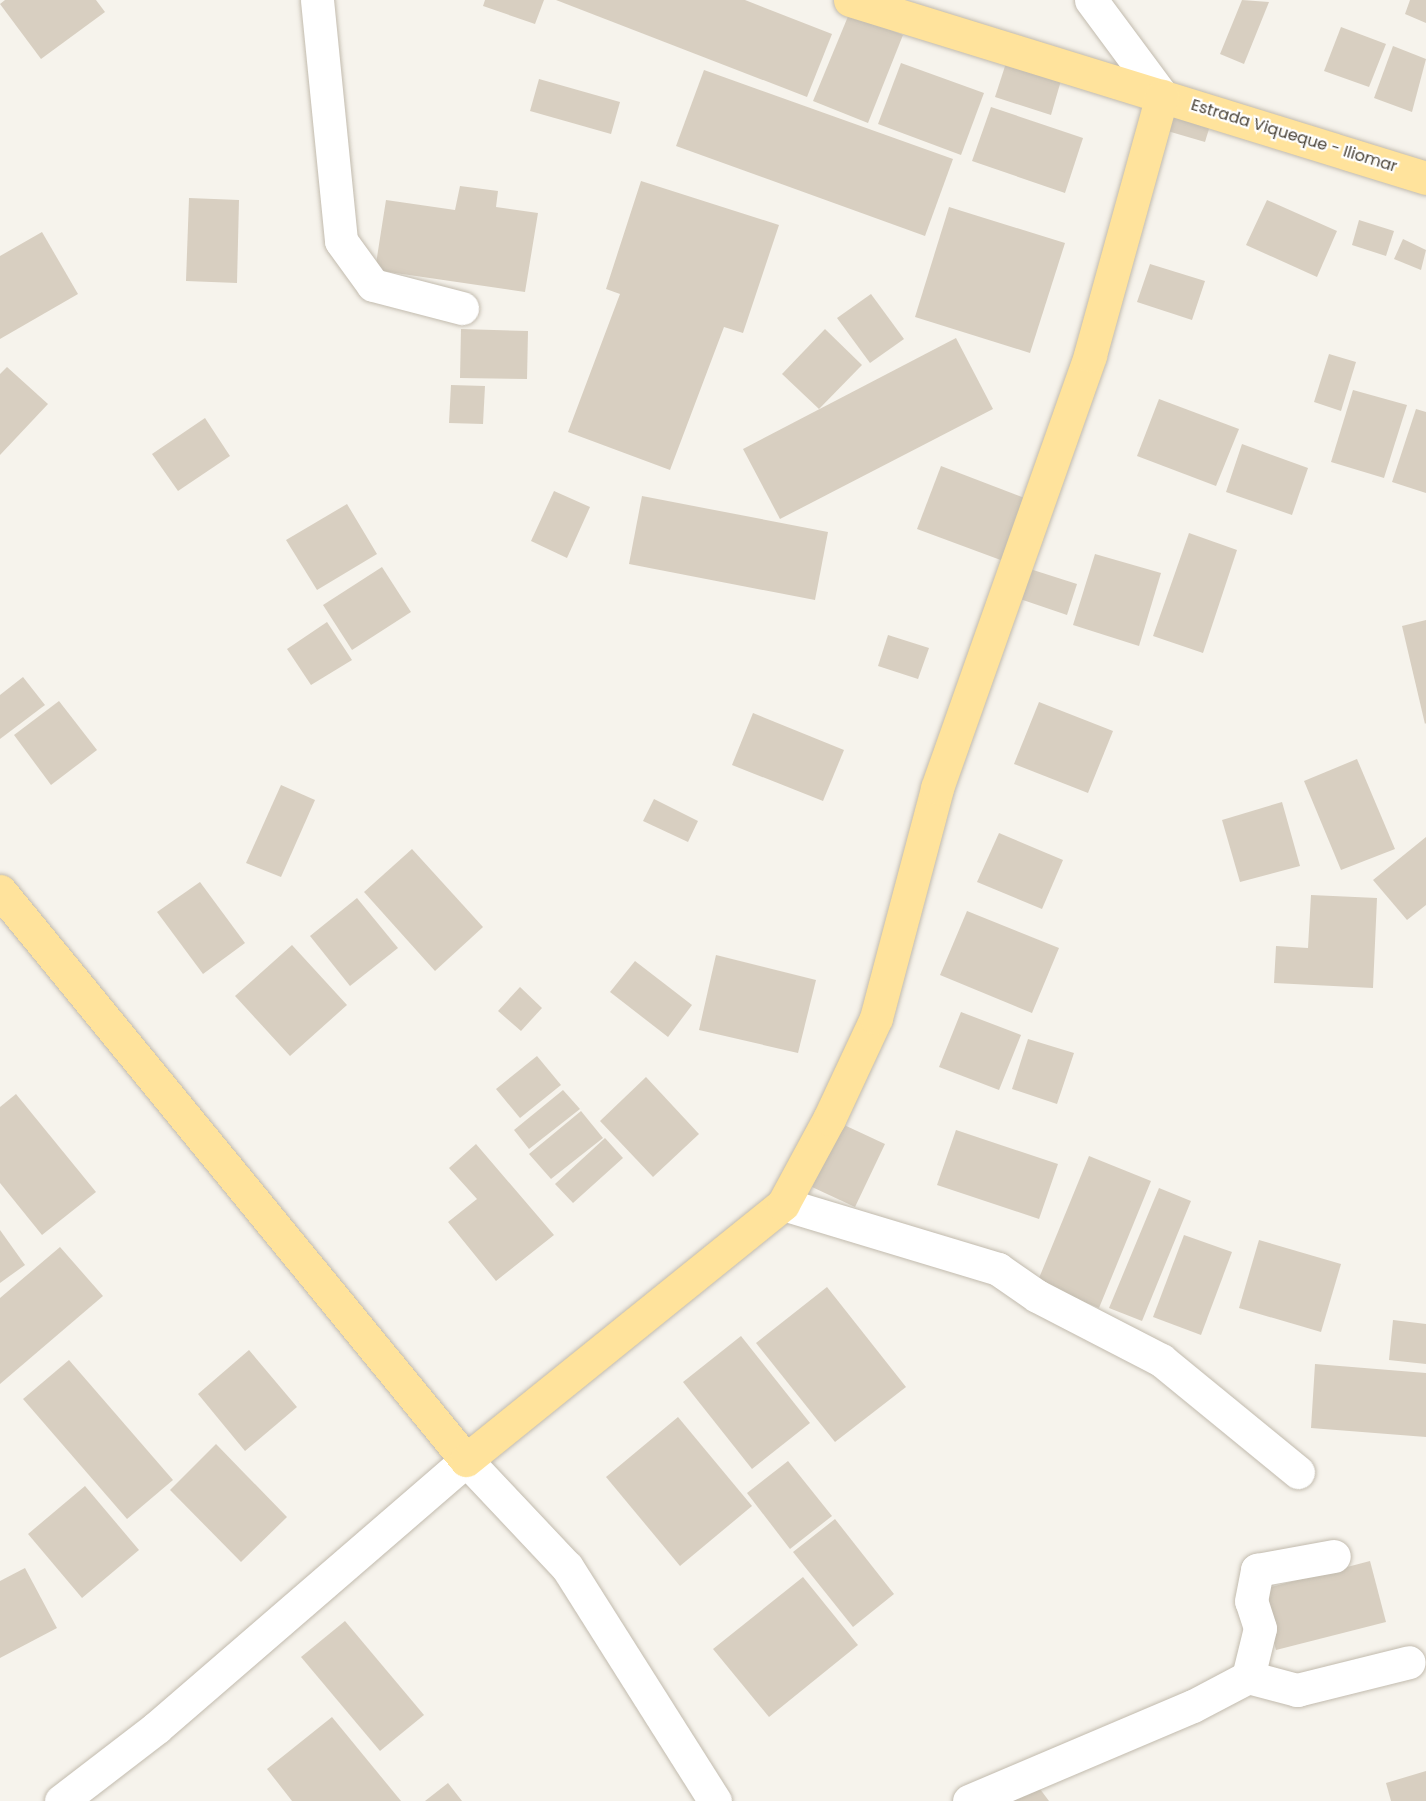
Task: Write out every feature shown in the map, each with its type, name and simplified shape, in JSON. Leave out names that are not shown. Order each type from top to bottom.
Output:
[{"type":"main road","name":"Estrada Viqueque - Iliomar","points":[[850,0],[1426,178]]},
{"type":"main road","points":[[0,891],[466,1460],[783,1204],[876,1018],[937,788],[1090,355],[1162,96]]},
{"type":"street","points":[[316,0],[341,241],[373,285],[462,308]]},
{"type":"street","points":[[1091,0],[1162,96]]},
{"type":"street","points":[[783,1204],[998,1269],[1161,1360],[1298,1472]]},
{"type":"street","points":[[61,1801],[156,1728],[466,1460],[567,1567],[715,1801]]},
{"type":"street","points":[[1248,1677],[1260,1628],[1251,1601],[1257,1570],[1334,1556]]},
{"type":"street","points":[[969,1801],[1193,1706],[1248,1677],[1297,1690],[1410,1662]]},
{"type":"building","points":[[5,0],[96,0],[105,12],[41,59],[0,4]]},
{"type":"building","points":[[485,0],[544,0],[535,24],[483,6]]},
{"type":"building","points":[[556,0],[745,0],[832,34],[807,97]]},
{"type":"building","points":[[1242,0],[1269,2],[1244,64],[1220,54]]},
{"type":"building","points":[[1410,0],[1426,0],[1426,23],[1405,14]]},
{"type":"building","points":[[849,14],[903,35],[868,123],[813,101]]},
{"type":"building","points":[[1341,27],[1386,44],[1369,87],[1324,71]]},
{"type":"building","points":[[1393,46],[1426,59],[1412,112],[1374,98]]},
{"type":"building","points":[[1007,60],[1062,77],[1051,115],[995,97]]},
{"type":"building","points":[[901,63],[984,93],[961,155],[878,124]]},
{"type":"building","points":[[704,70],[953,159],[925,236],[676,146]]},
{"type":"building","points":[[539,79],[620,102],[611,134],[530,111]]},
{"type":"building","points":[[991,107],[1083,138],[1065,193],[972,161]]},
{"type":"building","points":[[1172,107],[1212,119],[1205,142],[1164,130]]},
{"type":"building","points":[[641,181],[779,225],[743,333],[724,327],[670,470],[568,432],[620,294],[606,289]]},
{"type":"building","points":[[460,186],[498,191],[496,207],[538,213],[525,292],[375,270],[386,200],[455,210]]},
{"type":"building","points":[[189,198],[239,200],[237,283],[186,281]]},
{"type":"building","points":[[1267,200],[1337,231],[1317,277],[1246,245]]},
{"type":"building","points":[[949,207],[1065,243],[1030,353],[915,317]]},
{"type":"building","points":[[1359,220],[1394,231],[1386,256],[1352,245]]},
{"type":"building","points":[[42,232],[78,294],[0,339],[0,256]]},
{"type":"building","points":[[1403,239],[1426,250],[1421,270],[1394,259]]},
{"type":"building","points":[[1150,264],[1205,281],[1192,320],[1137,302]]},
{"type":"building","points":[[871,294],[904,339],[870,363],[837,318]]},
{"type":"building","points":[[461,329],[528,331],[527,379],[460,378]]},
{"type":"building","points":[[825,329],[862,365],[819,409],[782,374]]},
{"type":"building","points":[[956,338],[993,409],[780,519],[743,449]]},
{"type":"building","points":[[1329,354],[1356,362],[1341,411],[1314,402]]},
{"type":"building","points":[[7,367],[48,404],[0,455],[0,374]]},
{"type":"building","points":[[451,385],[485,386],[483,424],[449,423]]},
{"type":"building","points":[[1353,390],[1407,405],[1384,478],[1331,462]]},
{"type":"building","points":[[1159,399],[1239,429],[1216,486],[1137,456]]},
{"type":"building","points":[[1416,409],[1426,412],[1426,493],[1392,482]]},
{"type":"building","points":[[205,418],[230,456],[178,491],[152,454]]},
{"type":"building","points":[[1242,444],[1308,468],[1292,515],[1226,492]]},
{"type":"building","points":[[941,466],[1030,500],[1006,562],[917,529]]},
{"type":"building","points":[[554,491],[590,507],[567,558],[531,541]]},
{"type":"building","points":[[642,496],[828,532],[815,600],[629,564]]},
{"type":"building","points":[[347,504],[377,554],[317,590],[286,540]]},
{"type":"building","points":[[1189,533],[1237,550],[1203,653],[1153,636]]},
{"type":"building","points":[[1095,554],[1161,573],[1139,646],[1073,625]]},
{"type":"building","points":[[382,567],[411,612],[352,650],[323,605]]},
{"type":"building","points":[[1030,569],[1077,584],[1067,615],[1020,599]]},
{"type":"building","points":[[1426,620],[1426,723],[1425,724],[1402,626]]},
{"type":"building","points":[[327,622],[352,660],[311,685],[287,649]]},
{"type":"building","points":[[888,635],[929,648],[918,679],[878,666]]},
{"type":"building","points":[[23,677],[45,705],[0,739],[0,695]]},
{"type":"building","points":[[59,701],[97,750],[51,785],[14,735]]},
{"type":"building","points":[[1039,702],[1113,731],[1088,793],[1014,764]]},
{"type":"building","points":[[753,713],[844,750],[823,801],[732,765]]},
{"type":"building","points":[[1357,759],[1395,849],[1341,870],[1304,781]]},
{"type":"building","points":[[281,785],[315,800],[281,877],[246,863]]},
{"type":"building","points":[[654,799],[698,821],[688,842],[643,821]]},
{"type":"building","points":[[1282,802],[1300,866],[1240,882],[1222,820]]},
{"type":"building","points":[[999,833],[1063,860],[1042,909],[977,882]]},
{"type":"building","points":[[1426,837],[1426,905],[1407,920],[1373,880]]},
{"type":"building","points":[[412,849],[483,927],[435,971],[364,892]]},
{"type":"building","points":[[200,882],[245,943],[203,974],[157,912]]},
{"type":"building","points":[[1311,895],[1377,898],[1373,988],[1274,983],[1276,946],[1308,948]]},
{"type":"building","points":[[357,898],[398,948],[350,986],[310,936]]},
{"type":"building","points":[[967,911],[1059,948],[1032,1013],[940,975]]},
{"type":"building","points":[[292,945],[347,1005],[290,1056],[235,996]]},
{"type":"building","points":[[716,955],[816,980],[798,1053],[699,1030]]},
{"type":"building","points":[[635,961],[692,1005],[668,1037],[610,992]]},
{"type":"building","points":[[520,987],[542,1008],[521,1031],[498,1011]]},
{"type":"building","points":[[961,1012],[1021,1035],[999,1090],[939,1067]]},
{"type":"building","points":[[1028,1039],[1074,1053],[1057,1104],[1012,1089]]},
{"type":"building","points":[[537,1056],[561,1085],[520,1118],[496,1089]]},
{"type":"building","points":[[646,1077],[699,1134],[653,1177],[600,1121]]},
{"type":"building","points":[[563,1090],[580,1109],[529,1149],[514,1130]]},
{"type":"building","points":[[16,1094],[96,1192],[42,1235],[0,1183],[0,1107]]},
{"type":"building","points":[[581,1111],[603,1138],[551,1179],[529,1154]]},
{"type":"building","points":[[842,1124],[885,1144],[855,1207],[812,1187]]},
{"type":"building","points":[[956,1130],[1058,1164],[1039,1219],[937,1185]]},
{"type":"building","points":[[605,1138],[623,1158],[573,1203],[555,1184]]},
{"type":"building","points":[[476,1144],[554,1235],[496,1281],[448,1222],[477,1199],[449,1168]]},
{"type":"building","points":[[1089,1156],[1151,1181],[1099,1308],[1037,1283]]},
{"type":"building","points":[[1159,1188],[1191,1201],[1142,1321],[1109,1308]]},
{"type":"building","points":[[0,1230],[25,1265],[0,1283]]},
{"type":"building","points":[[1184,1235],[1232,1252],[1201,1335],[1153,1317]]},
{"type":"building","points":[[1259,1240],[1341,1264],[1321,1332],[1239,1308]]},
{"type":"building","points":[[60,1247],[103,1296],[0,1384],[0,1298]]},
{"type":"building","points":[[827,1287],[906,1387],[835,1442],[756,1343]]},
{"type":"building","points":[[1393,1320],[1426,1324],[1426,1364],[1389,1360]]},
{"type":"building","points":[[741,1336],[810,1423],[752,1469],[683,1382]]},
{"type":"building","points":[[249,1350],[297,1407],[245,1451],[198,1394]]},
{"type":"building","points":[[69,1360],[173,1480],[127,1519],[23,1399]]},
{"type":"building","points":[[1315,1364],[1426,1373],[1426,1437],[1311,1428]]},
{"type":"building","points":[[678,1417],[752,1506],[680,1566],[606,1477]]},
{"type":"building","points":[[216,1444],[287,1517],[241,1562],[170,1490]]},
{"type":"building","points":[[788,1461],[832,1516],[790,1549],[747,1493]]},
{"type":"building","points":[[85,1486],[139,1550],[82,1598],[28,1534]]},
{"type":"building","points":[[835,1519],[894,1594],[853,1627],[793,1552]]},
{"type":"building","points":[[1370,1561],[1386,1622],[1276,1650],[1260,1590]]},
{"type":"building","points":[[25,1568],[57,1628],[0,1658],[0,1581]]},
{"type":"building","points":[[803,1577],[858,1645],[769,1717],[713,1649]]},
{"type":"building","points":[[345,1621],[424,1715],[380,1751],[301,1657]]},
{"type":"building","points":[[332,1717],[401,1801],[292,1801],[267,1769]]},
{"type":"building","points":[[1426,1771],[1426,1801],[1391,1801],[1386,1783]]},
{"type":"building","points":[[1034,1781],[1049,1801],[1007,1801]]},
{"type":"building","points":[[448,1783],[462,1801],[425,1801]]}]
